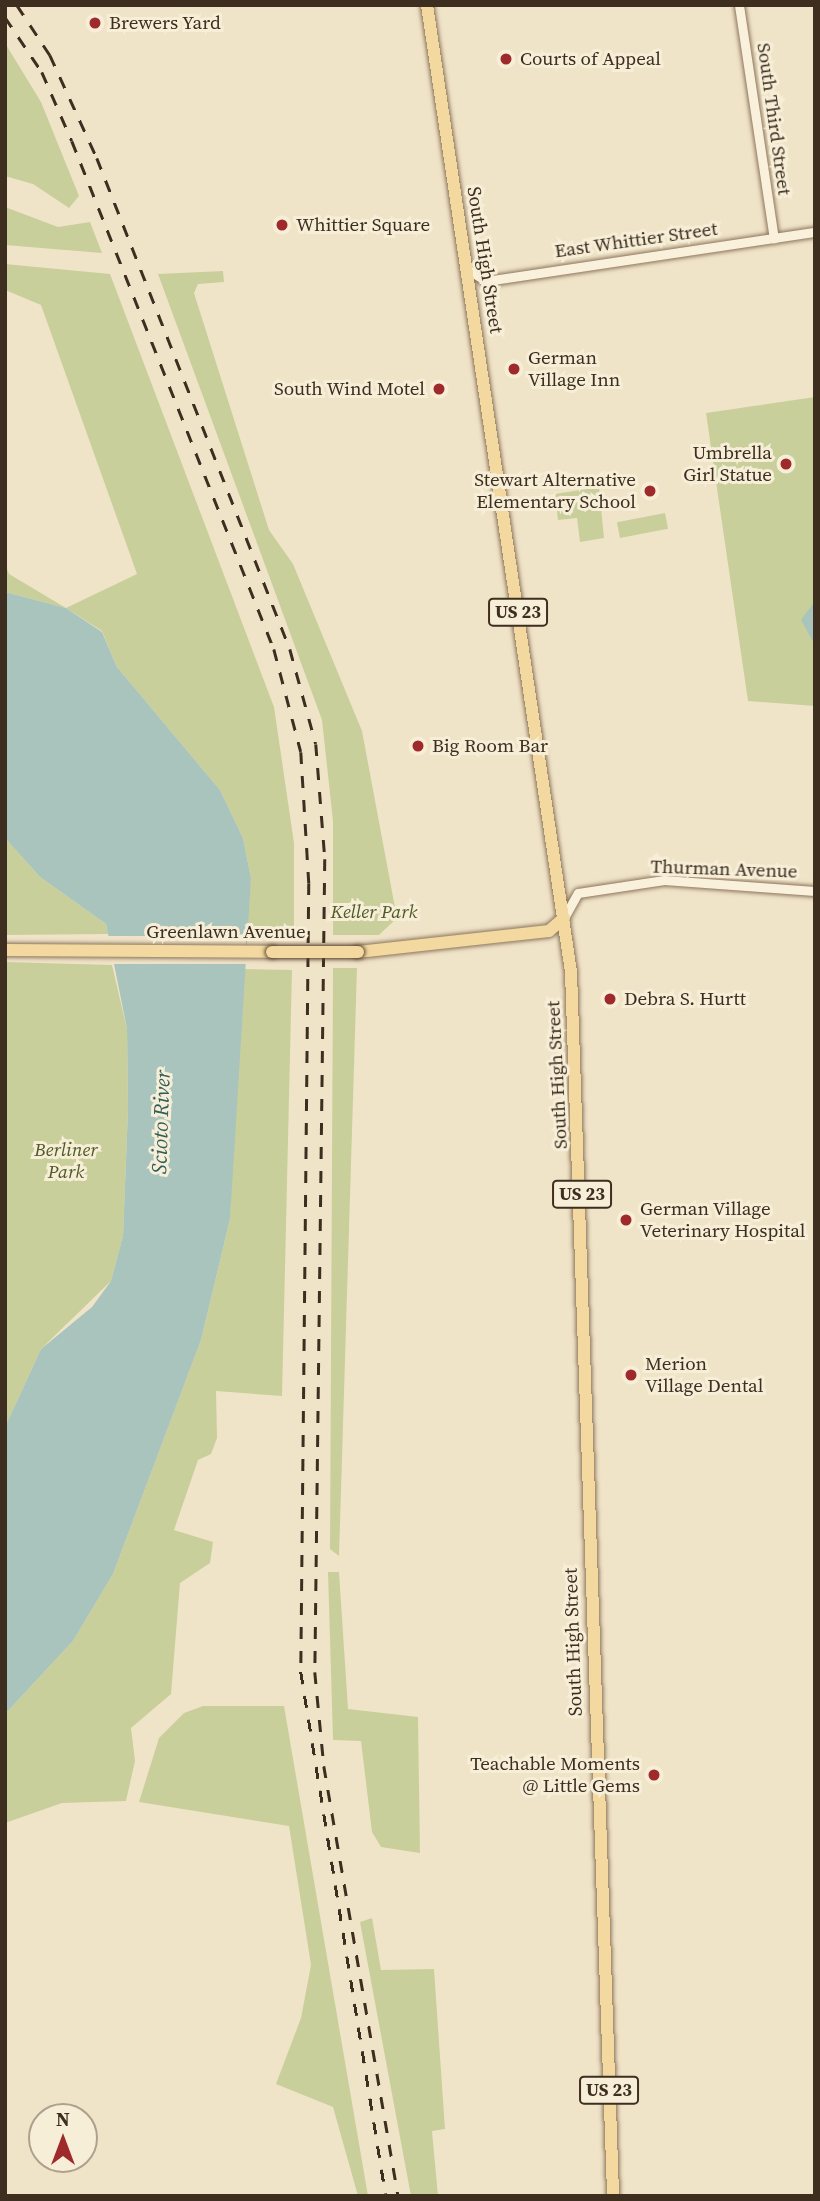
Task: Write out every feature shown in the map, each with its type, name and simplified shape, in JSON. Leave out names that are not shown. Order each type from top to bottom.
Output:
[{"type":"main road","name":"South High Street","points":[[427,5],[564,917],[582,1195],[585,1444],[613,2196]]},
{"type":"main road","name":"Greenlawn Avenue","points":[[11,950],[358,952],[549,931],[564,917]]},
{"type":"street","name":"South Third Street","points":[[739,5],[774,238]]},
{"type":"street","name":"East Whittier Street","points":[[467,269],[484,281],[815,232]]},
{"type":"street","name":"Thurman Avenue","points":[[564,917],[578,893],[664,880],[815,891]]},
{"type":"green space","points":[[5,43],[41,102],[79,196],[69,208],[33,184],[5,176]]},
{"type":"green space","points":[[5,207],[58,227],[90,222],[102,253],[5,245]]},
{"type":"green space","points":[[5,264],[110,274],[274,707],[294,843],[294,936],[243,937],[251,878],[243,838],[220,790],[117,667],[102,631],[66,608],[137,574],[41,305],[5,290]]},
{"type":"green space","name":"Keller Park","points":[[223,271],[224,282],[198,284],[194,293],[269,530],[293,564],[362,731],[397,918],[379,935],[333,935],[333,821],[322,720],[158,274]]},
{"type":"green space","points":[[815,397],[815,706],[748,701],[706,413]]},
{"type":"green space","points":[[599,487],[604,538],[580,542],[577,518],[558,520],[555,494]]},
{"type":"green space","points":[[665,513],[668,529],[620,538],[617,522]]},
{"type":"green space","points":[[5,564],[9,574],[66,608],[5,592]]},
{"type":"green space","points":[[5,838],[40,877],[106,924],[108,934],[6,935]]},
{"type":"green space","name":"Berliner Park","points":[[5,962],[112,965],[127,1029],[128,1109],[123,1236],[111,1281],[41,1349],[5,1427]]},
{"type":"green space","points":[[333,968],[357,968],[339,1556],[330,1549]]},
{"type":"green space","points":[[240,969],[292,970],[282,1396],[216,1391],[217,1438],[211,1454],[198,1460],[174,1530],[213,1542],[210,1563],[180,1583],[171,1694],[131,1728],[135,1761],[126,1801],[62,1803],[5,1823],[5,1714],[73,1641],[113,1574],[201,1340],[230,1219]]},
{"type":"green space","points":[[328,1572],[339,1572],[348,1709],[418,1717],[420,1853],[381,1847],[372,1832],[361,1741],[333,1740]]},
{"type":"green space","points":[[203,1706],[284,1706],[368,2196],[358,2196],[333,2107],[276,2084],[301,2018],[311,1965],[289,1826],[139,1802],[159,1738],[184,1713]]},
{"type":"green space","points":[[372,1918],[381,1970],[434,1969],[445,2129],[432,2131],[438,2196],[411,2196],[360,1922]]},
{"type":"water","name":"Scioto River","points":[[5,592],[66,608],[102,632],[117,667],[220,790],[243,838],[251,878],[230,1219],[201,1340],[113,1574],[73,1641],[5,1714],[5,1427],[41,1349],[92,1307],[111,1281],[123,1236],[128,1109],[127,1029],[106,924],[40,877],[5,838]]},
{"type":"water","points":[[815,601],[815,645],[801,620]]},
{"type":"pier","points":[[105,936],[246,936],[246,964],[105,964]]},
{"type":"railway","points":[[17,5],[50,55],[97,158],[290,649],[316,744],[325,859],[315,1672],[324,1766],[398,2196]]},
{"type":"railway","points":[[5,17],[42,72],[72,141],[274,649],[301,752],[309,883],[301,1672],[386,2196]]},
{"type":"place","name":"Brewers Yard","points":[[95,23]]},
{"type":"place","name":"Courts of Appeal","points":[[506,59]]},
{"type":"place","name":"Whittier Square","points":[[282,225]]},
{"type":"place","name":"German Village Inn","points":[[514,369]]},
{"type":"place","name":"South Wind Motel","points":[[439,389]]},
{"type":"place","name":"Umbrella Girl Statue","points":[[786,464]]},
{"type":"place","name":"Stewart Alternative Elementary School","points":[[650,491]]},
{"type":"place","name":"Big Room Bar","points":[[418,746]]},
{"type":"place","name":"Debra S. Hurtt","points":[[610,999]]},
{"type":"place","name":"German Village Veterinary Hospital","points":[[626,1220]]},
{"type":"place","name":"Merion Village Dental","points":[[631,1375]]},
{"type":"place","name":"Teachable Moments @ Little Gems","points":[[654,1775]]}]
